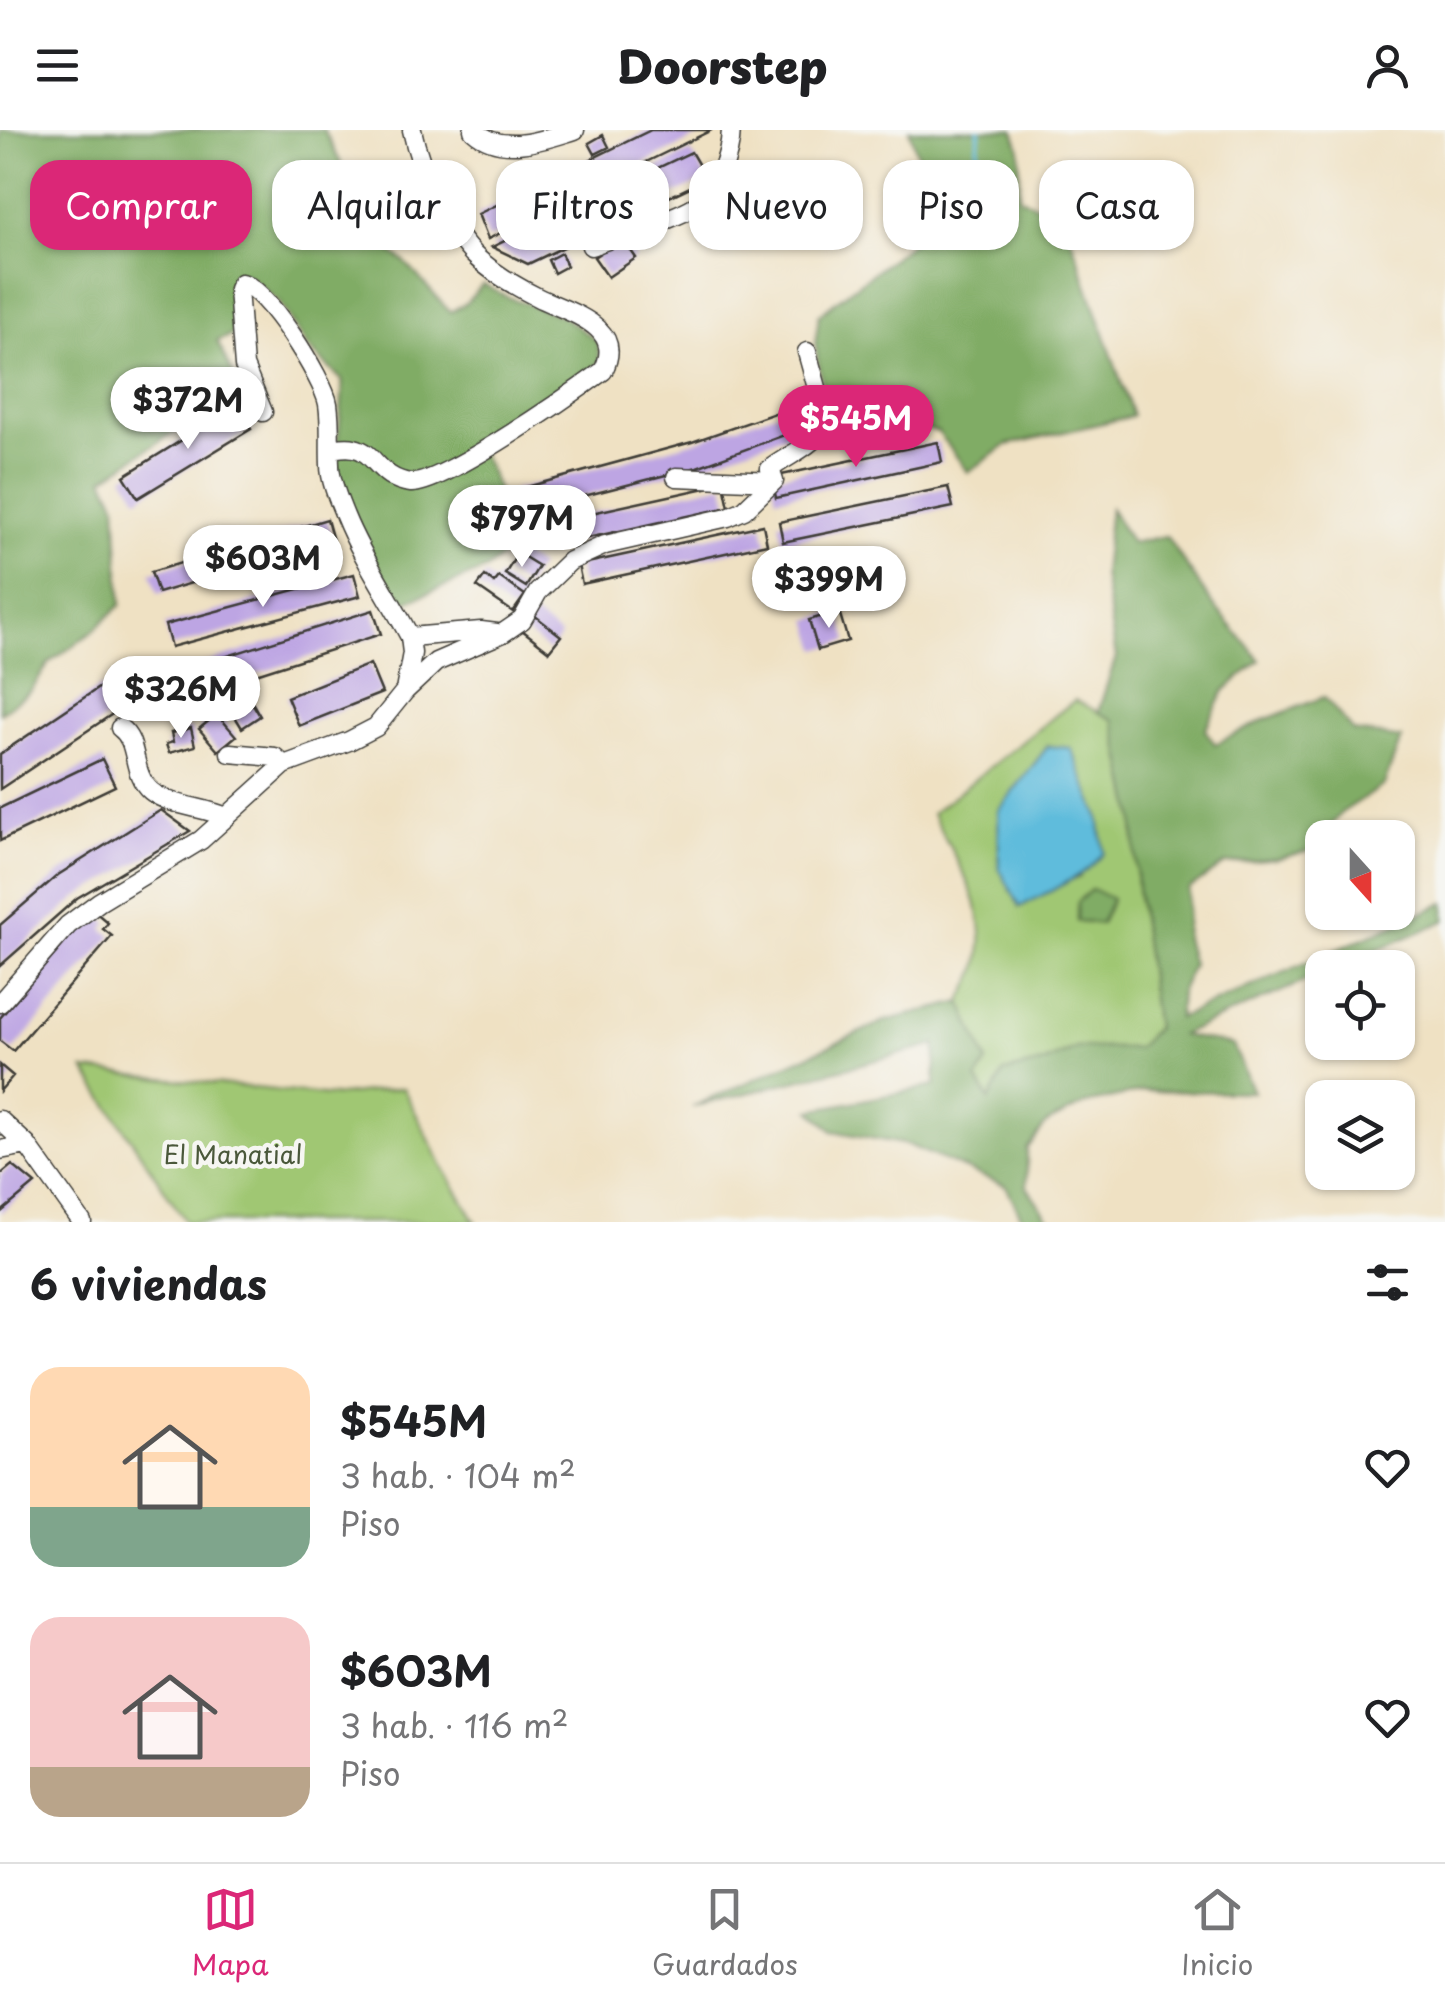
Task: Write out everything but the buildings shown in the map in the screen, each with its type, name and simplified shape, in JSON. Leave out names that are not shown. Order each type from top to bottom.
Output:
[{"type":"street","points":[[330,448],[353,447],[361,450],[386,476],[425,482],[545,413],[603,371],[607,363],[607,342],[600,329],[577,313],[538,298],[473,254],[422,167],[412,130]]},
{"type":"street","points":[[473,130],[488,142],[527,144],[576,130]]},
{"type":"street","points":[[669,216],[696,206],[716,184],[731,130]]},
{"type":"street","points":[[263,412],[244,366],[238,289],[241,283],[260,293],[328,400],[330,468],[346,518],[410,637],[412,654],[406,690]]},
{"type":"street","points":[[774,481],[770,470],[817,438],[826,420],[807,352]]},
{"type":"street","points":[[676,477],[774,481]]},
{"type":"street","points":[[0,1003],[68,926],[99,902],[201,840],[284,765],[349,741],[376,726],[406,690],[446,655],[503,633],[522,620],[538,592],[570,561],[605,545],[728,518],[744,510],[774,481]]},
{"type":"street","points":[[410,637],[503,633]]},
{"type":"street","points":[[120,728],[128,735],[136,770],[150,790],[226,817]]},
{"type":"street","points":[[230,753],[275,757],[284,765]]},
{"type":"street","points":[[0,1120],[27,1145],[82,1222]]},
{"type":"street","points":[[0,1150],[27,1145]]},
{"type":"green space","points":[[0,130],[324,130],[339,160],[272,160],[272,250],[388,250],[404,261],[450,312],[466,303],[483,284],[564,317],[598,342],[600,361],[575,386],[477,443],[513,525],[513,547],[487,569],[394,607],[358,537],[338,480],[336,454],[342,380],[308,348],[278,301],[247,275],[236,277],[232,294],[233,335],[217,341],[240,388],[104,478],[116,503],[121,605],[49,663],[31,691],[0,713]]},
{"type":"green space","points":[[909,130],[1014,130],[1020,149],[1019,197],[1019,160],[919,160]]},
{"type":"green space","points":[[1019,197],[1039,206],[1039,250],[1075,250],[1133,416],[1007,445],[968,472],[938,432],[905,423],[830,425],[815,344],[819,315],[902,250],[1019,250]]},
{"type":"green space","points":[[1110,508],[1131,543],[1166,536],[1212,603],[1260,660],[1225,690],[1205,730],[1215,744],[1324,697],[1353,731],[1401,739],[1384,785],[1336,820],[1305,820],[1305,852],[1225,864],[1189,889],[1185,938],[1192,965],[1180,993],[1178,1018],[1305,963],[1305,981],[1181,1035],[1233,1045],[1253,1092],[1144,1091],[1086,1104],[1047,1123],[1027,1149],[1027,1187],[1051,1222],[1024,1222],[1006,1186],[908,1145],[833,1131],[811,1110],[935,1086],[936,1045],[692,1107],[885,1021],[961,1002],[987,1062],[977,1079],[989,1100],[1004,1072],[1043,1063],[1077,1048],[1137,1048],[1156,1028],[1137,888],[1134,816],[1114,720],[1098,712],[1116,657],[1103,574]]},
{"type":"green space","points":[[1075,700],[1114,720],[1134,816],[1137,888],[1156,1027],[1138,1048],[1077,1048],[1043,1063],[1004,1072],[990,1100],[977,1079],[987,1062],[961,1002],[978,966],[981,945],[976,905],[932,813]],"holes":[[[1048,746],[1080,877],[1062,882],[1020,907],[1029,772]]]},
{"type":"green space","points":[[1092,889],[1112,899],[1101,924],[1077,921],[1077,902]]},
{"type":"green space","points":[[1445,903],[1445,921],[1378,950],[1336,950],[1382,930],[1415,930],[1415,916]]},
{"type":"green space","name":"El Manatial","points":[[85,1070],[332,1096],[403,1088],[476,1222],[186,1222]]},
{"type":"water","points":[[1048,746],[1071,748],[1099,817],[1104,853],[1076,877],[1020,907],[999,868],[998,811]]},
{"type":"waterway","points":[[976,160],[979,130]]}]
